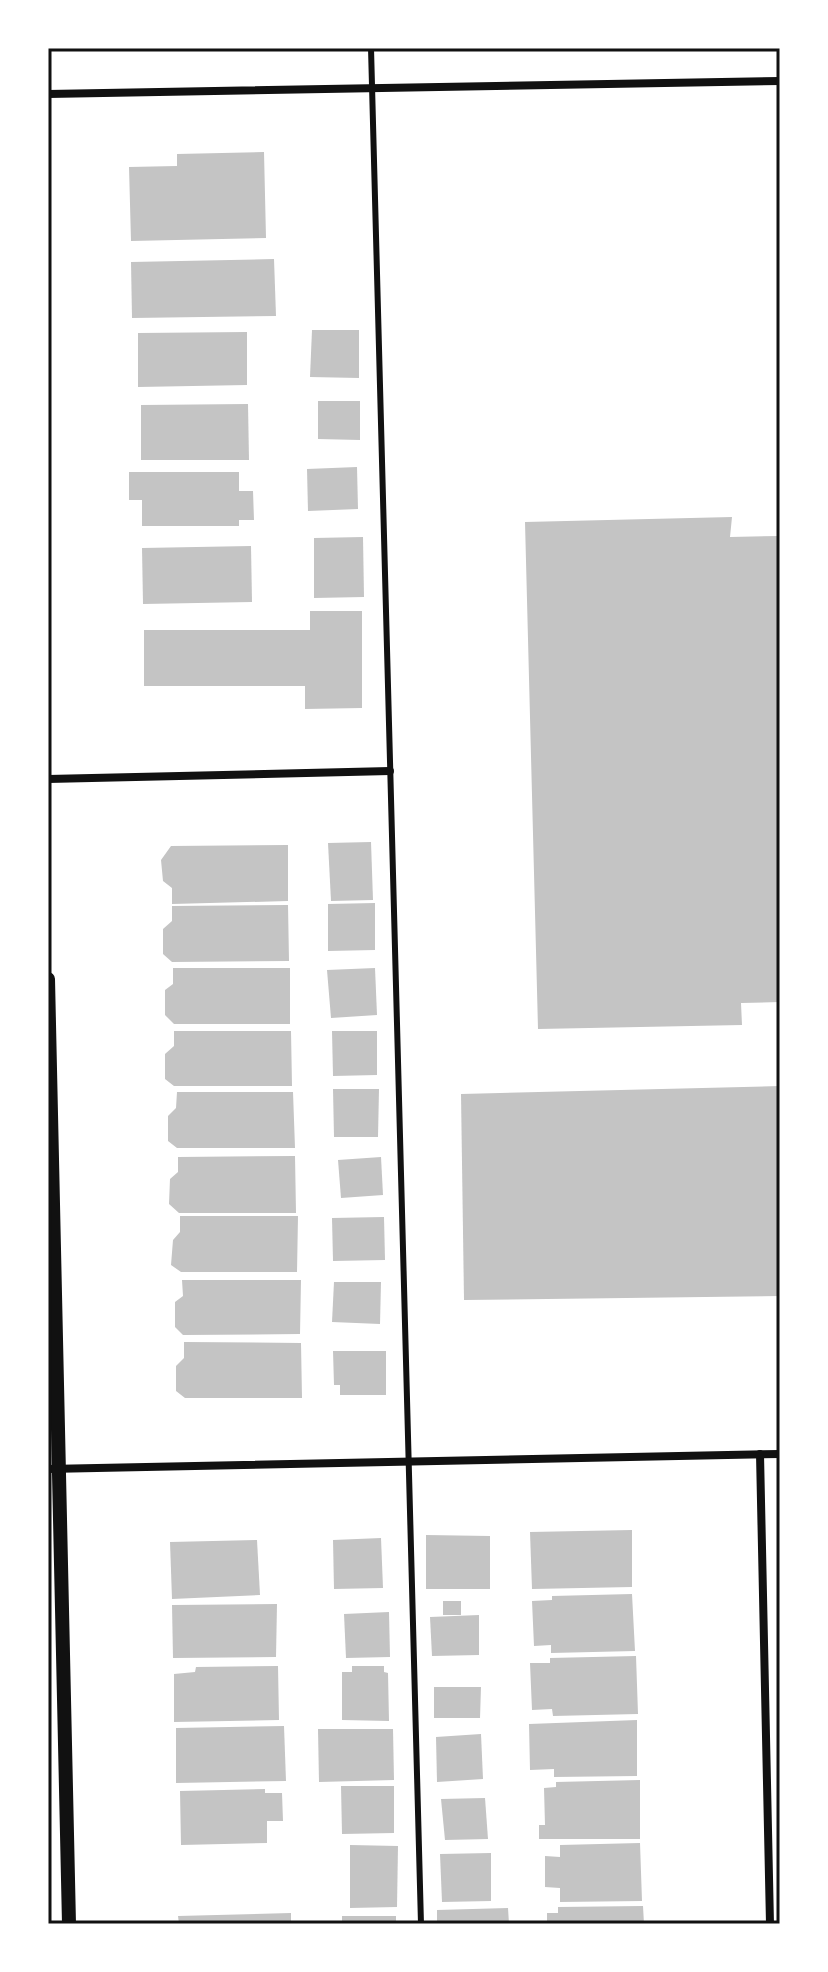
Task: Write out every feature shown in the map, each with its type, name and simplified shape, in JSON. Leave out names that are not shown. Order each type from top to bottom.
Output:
[{"type":"street","points":[[48,94],[780,81]]},
{"type":"street","points":[[48,779],[390,771]]},
{"type":"street","points":[[48,979],[53,1469],[69,1924]]},
{"type":"street","points":[[760,1454],[770,1924]]},
{"type":"street","points":[[53,1469],[780,1454]]},
{"type":"lane","points":[[371,48],[421,1924]]},
{"type":"building","points":[[264,152],[266,238],[131,241],[129,167],[177,166],[177,154]]},
{"type":"building","points":[[274,259],[276,316],[132,318],[131,262]]},
{"type":"building","points":[[312,330],[359,330],[359,378],[310,377]]},
{"type":"building","points":[[247,332],[247,385],[138,387],[138,333]]},
{"type":"building","points":[[318,401],[360,401],[360,440],[318,439]]},
{"type":"building","points":[[248,404],[249,460],[141,460],[141,405]]},
{"type":"building","points":[[357,467],[358,509],[308,511],[307,469]]},
{"type":"building","points":[[129,472],[239,472],[239,491],[253,491],[254,520],[239,520],[239,526],[142,526],[142,500],[129,500]]},
{"type":"building","points":[[732,517],[730,537],[780,536],[780,1002],[741,1003],[742,1025],[538,1029],[525,522]]},
{"type":"building","points":[[363,537],[364,597],[314,598],[314,538]]},
{"type":"building","points":[[251,546],[252,602],[143,604],[142,548]]},
{"type":"building","points":[[310,611],[362,611],[362,708],[305,709],[305,686],[144,686],[144,630],[310,630]]},
{"type":"building","points":[[371,842],[373,900],[331,901],[328,843]]},
{"type":"building","points":[[288,845],[288,901],[172,904],[172,888],[163,881],[161,860],[171,846]]},
{"type":"building","points":[[375,903],[375,950],[328,951],[328,904]]},
{"type":"building","points":[[288,905],[289,961],[172,962],[163,954],[163,929],[172,921],[172,906]]},
{"type":"building","points":[[173,968],[290,968],[290,1024],[174,1024],[165,1015],[165,990],[173,984]]},
{"type":"building","points":[[375,968],[377,1015],[331,1018],[327,970]]},
{"type":"building","points":[[174,1031],[291,1031],[292,1086],[174,1086],[165,1079],[165,1054],[174,1046]]},
{"type":"building","points":[[332,1031],[377,1031],[377,1075],[333,1076]]},
{"type":"building","points":[[780,1086],[780,1296],[464,1300],[461,1094]]},
{"type":"building","points":[[333,1089],[379,1089],[378,1137],[334,1137]]},
{"type":"building","points":[[177,1092],[293,1092],[295,1148],[177,1148],[168,1141],[168,1116],[176,1108]]},
{"type":"building","points":[[295,1156],[296,1213],[179,1213],[169,1204],[170,1179],[178,1172],[178,1157]]},
{"type":"building","points":[[381,1157],[383,1195],[341,1198],[338,1160]]},
{"type":"building","points":[[180,1216],[298,1216],[297,1272],[181,1272],[171,1265],[173,1240],[180,1232]]},
{"type":"building","points":[[384,1217],[385,1260],[333,1261],[332,1218]]},
{"type":"building","points":[[182,1280],[301,1280],[300,1334],[183,1335],[175,1327],[175,1302],[183,1296]]},
{"type":"building","points":[[334,1282],[381,1282],[380,1324],[332,1322]]},
{"type":"building","points":[[184,1342],[301,1343],[302,1398],[185,1398],[176,1391],[176,1366],[184,1358]]},
{"type":"building","points":[[333,1351],[386,1351],[386,1395],[340,1395],[340,1385],[334,1385]]},
{"type":"building","points":[[632,1530],[632,1587],[532,1589],[530,1532]]},
{"type":"building","points":[[426,1535],[490,1536],[490,1589],[426,1589]]},
{"type":"building","points":[[381,1538],[383,1588],[334,1589],[333,1540]]},
{"type":"building","points":[[257,1540],[260,1595],[172,1599],[170,1542]]},
{"type":"building","points":[[632,1594],[635,1651],[551,1653],[551,1645],[534,1646],[532,1601],[552,1600],[552,1596]]},
{"type":"building","points":[[443,1601],[461,1601],[461,1615],[443,1615]]},
{"type":"building","points":[[277,1604],[276,1657],[173,1658],[172,1605]]},
{"type":"building","points":[[389,1612],[390,1657],[346,1658],[344,1614]]},
{"type":"building","points":[[479,1615],[479,1655],[432,1656],[430,1617]]},
{"type":"building","points":[[636,1656],[638,1714],[553,1716],[552,1709],[532,1710],[530,1663],[550,1663],[550,1658]]},
{"type":"building","points":[[278,1666],[279,1720],[174,1722],[174,1674],[195,1672],[196,1667]]},
{"type":"building","points":[[352,1666],[384,1666],[384,1672],[388,1673],[389,1721],[342,1720],[342,1672],[352,1672]]},
{"type":"building","points":[[434,1687],[481,1687],[480,1718],[434,1718]]},
{"type":"building","points":[[637,1720],[637,1776],[554,1777],[554,1769],[530,1770],[529,1724]]},
{"type":"building","points":[[284,1726],[286,1781],[176,1783],[176,1728]]},
{"type":"building","points":[[318,1729],[393,1729],[394,1780],[319,1782]]},
{"type":"building","points":[[481,1734],[483,1779],[437,1782],[436,1737]]},
{"type":"building","points":[[640,1780],[640,1839],[539,1839],[539,1825],[545,1825],[544,1788],[556,1787],[556,1782]]},
{"type":"building","points":[[341,1786],[394,1786],[394,1833],[342,1834]]},
{"type":"building","points":[[265,1789],[265,1793],[282,1793],[283,1821],[267,1821],[267,1843],[181,1845],[180,1791]]},
{"type":"building","points":[[485,1798],[488,1839],[445,1840],[441,1799]]},
{"type":"building","points":[[640,1843],[642,1901],[560,1902],[560,1888],[545,1887],[545,1856],[560,1857],[560,1845]]},
{"type":"building","points":[[350,1845],[398,1846],[397,1907],[350,1908]]},
{"type":"building","points":[[491,1853],[491,1901],[442,1902],[440,1854]]},
{"type":"building","points":[[643,1906],[644,1924],[547,1924],[547,1913],[558,1913],[558,1907]]},
{"type":"building","points":[[508,1908],[509,1924],[437,1924],[437,1910]]},
{"type":"building","points":[[291,1913],[291,1924],[179,1924],[178,1916]]},
{"type":"building","points":[[342,1916],[396,1916],[396,1924],[342,1924]]}]
